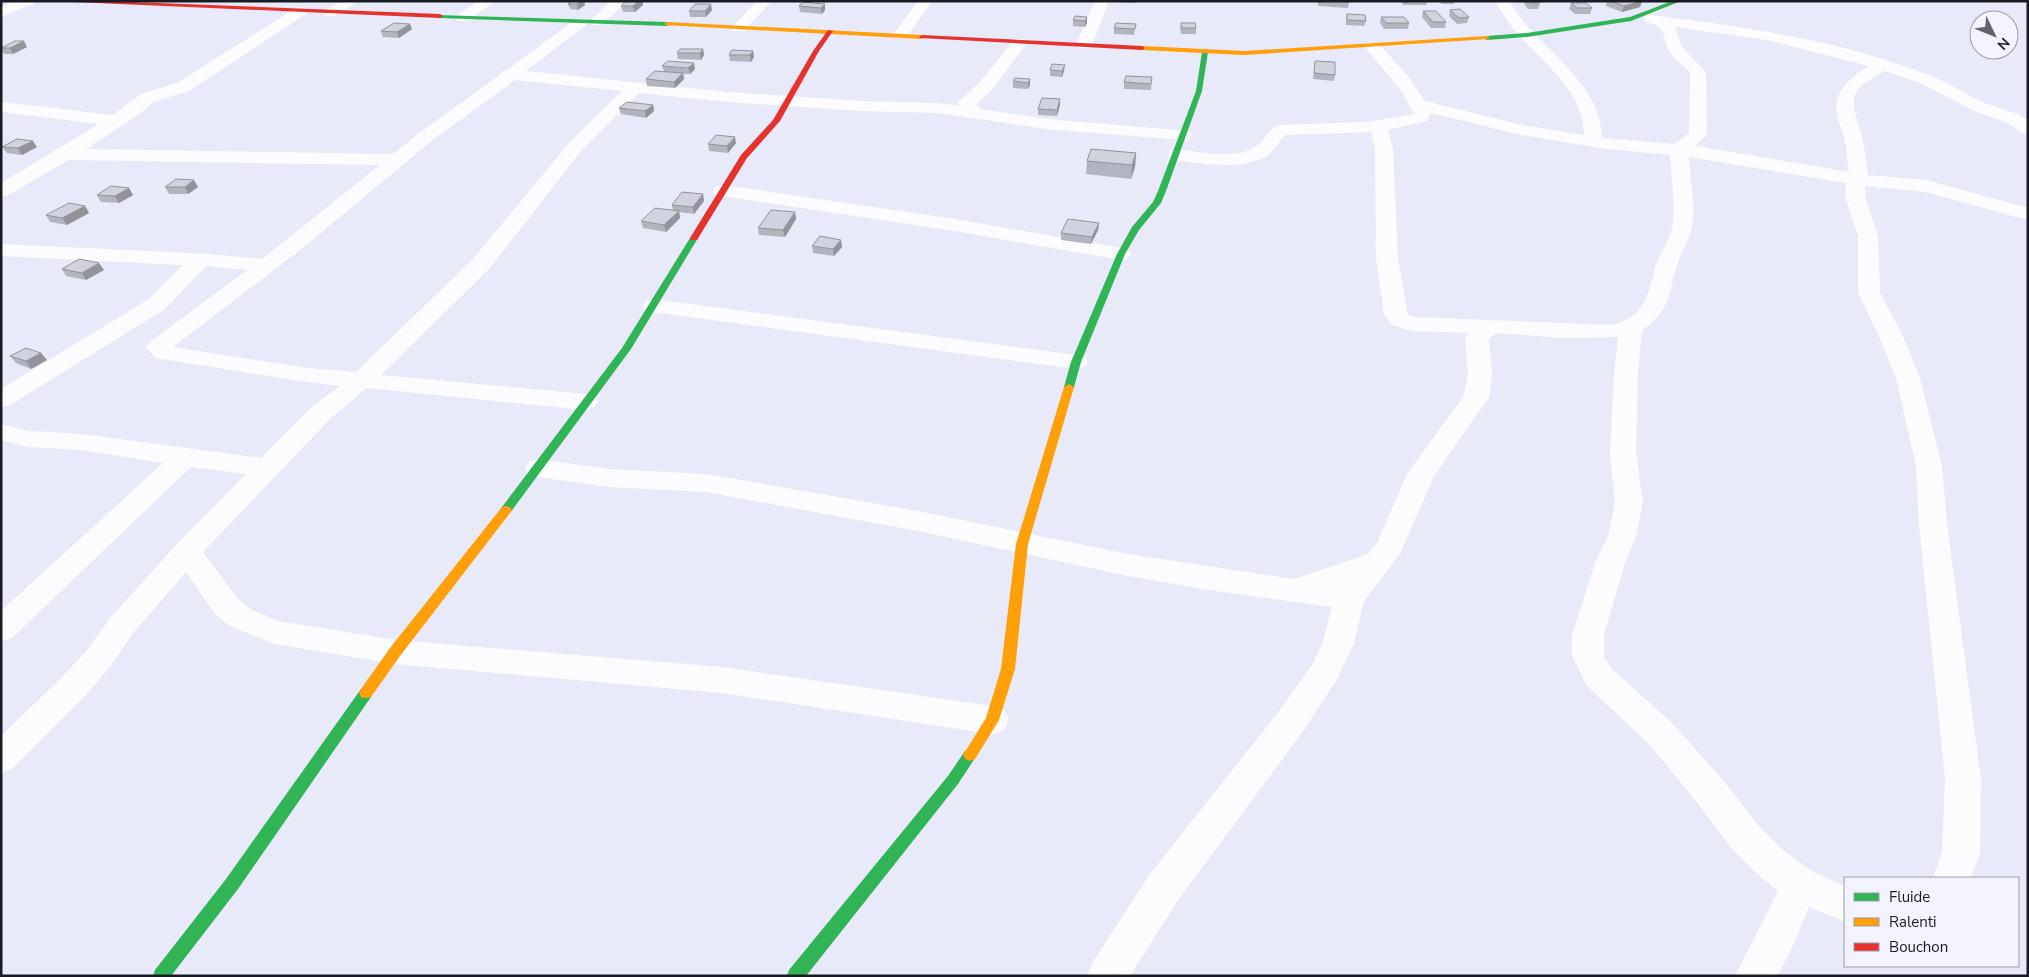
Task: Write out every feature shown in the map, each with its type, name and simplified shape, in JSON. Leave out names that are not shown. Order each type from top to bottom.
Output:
[{"type":"street","points":[[1,13],[28,1]]},
{"type":"street","points":[[54,1],[181,4],[301,12],[900,34],[1205,52],[1269,52],[1372,46],[1527,35],[1631,19],[1660,20],[1767,35],[1883,65],[1926,80],[1978,106],[2016,120],[2028,129]]},
{"type":"street","points":[[330,13],[351,1]]},
{"type":"street","points":[[462,18],[489,1]]},
{"type":"street","points":[[585,402],[307,374],[163,353],[158,348],[321,224],[395,160],[509,74],[620,1]]},
{"type":"street","points":[[739,28],[765,1]]},
{"type":"street","points":[[900,34],[925,1]]},
{"type":"street","points":[[1084,45],[1102,1]]},
{"type":"street","points":[[1502,1],[1527,35],[1544,50],[1577,90],[1588,107],[1593,124],[1593,142]]},
{"type":"street","points":[[1631,19],[1678,1]]},
{"type":"street","points":[[1,191],[65,154],[152,96],[183,86],[301,12]]},
{"type":"street","points":[[1660,20],[1669,29],[1672,42],[1680,55],[1693,64],[1698,72],[1698,135],[1679,150]]},
{"type":"street","points":[[161,976],[232,884],[395,652],[538,468],[626,349],[744,157],[776,121],[816,51],[830,32]]},
{"type":"street","points":[[970,108],[1020,42]]},
{"type":"street","points":[[1177,155],[1217,158],[1245,157],[1260,152],[1268,145],[1274,133],[1281,130],[1331,130],[1377,126],[1409,121],[1421,117],[1423,112],[1404,80],[1372,46]]},
{"type":"street","points":[[795,976],[953,780],[992,720],[1008,669],[1022,544],[1076,362],[1121,254],[1135,230],[1157,203],[1177,155],[1199,91],[1205,52]]},
{"type":"street","points":[[1859,180],[1853,137],[1845,112],[1844,101],[1847,92],[1858,81],[1883,65]]},
{"type":"street","points":[[509,74],[787,101],[869,107],[970,108],[1046,124],[1183,135]]},
{"type":"street","points":[[1,758],[98,659],[122,625],[187,551],[322,412],[362,380],[481,264],[515,223],[536,192],[575,147],[635,87]]},
{"type":"street","points":[[1419,105],[1522,130],[1593,142],[1629,147],[1679,150],[1859,180],[1926,186],[2028,214]]},
{"type":"street","points":[[1,107],[115,121]]},
{"type":"street","points":[[1377,126],[1382,136],[1384,149],[1387,259],[1395,314],[1400,320],[1411,324],[1502,326],[1612,332],[1630,327],[1645,318],[1656,303],[1666,266],[1681,233],[1683,216],[1679,150]]},
{"type":"street","points":[[65,154],[395,160]]},
{"type":"street","points":[[1859,180],[1855,184],[1855,196],[1868,236],[1869,293],[1890,334],[1908,378],[1929,466],[1934,533],[1963,778],[1961,853],[1952,877]]},
{"type":"street","points":[[724,191],[946,223],[1121,254]]},
{"type":"street","points":[[1,250],[200,260],[267,266]]},
{"type":"street","points":[[1,400],[156,304],[200,260]]},
{"type":"street","points":[[653,306],[1076,362]]},
{"type":"street","points":[[1107,976],[1164,887],[1292,720],[1325,672],[1338,644],[1350,598],[1390,547],[1421,474],[1476,397],[1480,374],[1477,339],[1487,327]]},
{"type":"street","points":[[1630,327],[1623,453],[1629,503],[1622,536],[1610,563],[1588,635],[1588,656],[1598,676],[1660,733],[1709,790],[1745,837],[1771,863],[1800,885],[1844,904]]},
{"type":"street","points":[[1,432],[28,438],[114,446],[185,458],[268,468]]},
{"type":"street","points":[[1,630],[185,458]]},
{"type":"street","points":[[538,468],[609,478],[706,483],[918,521],[1128,565],[1216,580],[1350,598]]},
{"type":"street","points":[[187,551],[226,606],[240,618],[274,632],[395,652],[722,680],[992,720]]},
{"type":"street","points":[[1294,590],[1378,562]]},
{"type":"street","points":[[1755,976],[1777,936],[1800,885]]},
{"type":"building","points":[[572,1],[581,1],[577,4],[568,4]]},
{"type":"building","points":[[626,1],[639,1],[633,6],[621,6]]},
{"type":"building","points":[[1529,1],[1538,1],[1540,3],[1530,3]]},
{"type":"building","points":[[1611,1],[1642,1],[1624,6]]},
{"type":"building","points":[[803,2],[825,4],[821,8],[799,6]]},
{"type":"building","points":[[1571,3],[1586,3],[1592,8],[1577,8]]},
{"type":"building","points":[[695,4],[711,4],[705,11],[689,11]]},
{"type":"building","points":[[1460,9],[1469,17],[1459,18],[1450,10]]},
{"type":"building","points":[[1423,11],[1436,11],[1446,22],[1433,22]]},
{"type":"building","points":[[1347,14],[1365,15],[1366,21],[1347,20]]},
{"type":"building","points":[[1075,16],[1087,17],[1085,21],[1073,20]]},
{"type":"building","points":[[1381,17],[1404,17],[1409,23],[1386,23]]},
{"type":"building","points":[[394,23],[410,24],[397,32],[381,31]]},
{"type":"building","points":[[1116,23],[1136,24],[1135,29],[1114,28]]},
{"type":"building","points":[[1181,23],[1195,23],[1196,28],[1182,28]]},
{"type":"building","points":[[15,41],[24,41],[10,48],[1,48]]},
{"type":"building","points":[[680,49],[703,49],[700,53],[677,53]]},
{"type":"building","points":[[732,50],[753,51],[750,55],[729,55]]},
{"type":"building","points":[[668,61],[694,63],[688,68],[662,66]]},
{"type":"building","points":[[1315,61],[1335,62],[1335,75],[1314,73]]},
{"type":"building","points":[[1052,64],[1065,65],[1062,71],[1050,70]]},
{"type":"building","points":[[655,71],[683,73],[674,82],[646,79]]},
{"type":"building","points":[[1126,76],[1152,77],[1151,84],[1124,82]]},
{"type":"building","points":[[1015,78],[1030,79],[1028,83],[1013,81]]},
{"type":"building","points":[[1042,98],[1060,99],[1057,110],[1038,109]]},
{"type":"building","points":[[627,102],[653,105],[645,111],[619,108]]},
{"type":"building","points":[[716,135],[735,137],[727,146],[708,144]]},
{"type":"building","points":[[17,139],[33,141],[18,148],[2,147]]},
{"type":"building","points":[[1091,149],[1136,153],[1132,165],[1087,161]]},
{"type":"building","points":[[176,179],[194,180],[185,187],[165,187]]},
{"type":"building","points":[[111,186],[129,188],[115,196],[97,195]]},
{"type":"building","points":[[682,192],[703,194],[693,207],[672,205]]},
{"type":"building","points":[[69,203],[85,206],[62,218],[46,215]]},
{"type":"building","points":[[655,208],[679,211],[664,225],[641,221]]},
{"type":"building","points":[[771,210],[795,212],[783,230],[758,228]]},
{"type":"building","points":[[1068,219],[1099,223],[1092,237],[1061,233]]},
{"type":"building","points":[[820,236],[841,240],[833,249],[812,246]]},
{"type":"building","points":[[79,259],[99,263],[82,273],[62,269]]},
{"type":"building","points":[[26,348],[41,353],[26,361],[10,356]]},
{"type":"traffic: fast","points":[[1487,38],[1527,35],[1631,19],[1678,1]]},
{"type":"traffic: fast","points":[[440,16],[667,24]]},
{"type":"traffic: fast","points":[[1069,387],[1076,362],[1121,254],[1135,229],[1157,203],[1162,191],[1199,91],[1205,52]]},
{"type":"traffic: fast","points":[[506,510],[626,349],[694,238]]},
{"type":"traffic: fast","points":[[161,976],[232,884],[366,693]]},
{"type":"traffic: fast","points":[[795,976],[953,780],[970,755]]},
{"type":"traffic: slow","points":[[667,24],[922,37]]},
{"type":"traffic: slow","points":[[1142,48],[1244,53],[1487,38]]},
{"type":"traffic: slow","points":[[970,755],[992,720],[1008,669],[1022,544],[1069,387]]},
{"type":"traffic: slow","points":[[366,693],[395,652],[506,510]]},
{"type":"traffic: jam","points":[[54,1],[440,16]]},
{"type":"traffic: jam","points":[[694,238],[744,157],[776,121],[816,51],[830,31]]},
{"type":"traffic: jam","points":[[922,37],[1142,48]]}]
